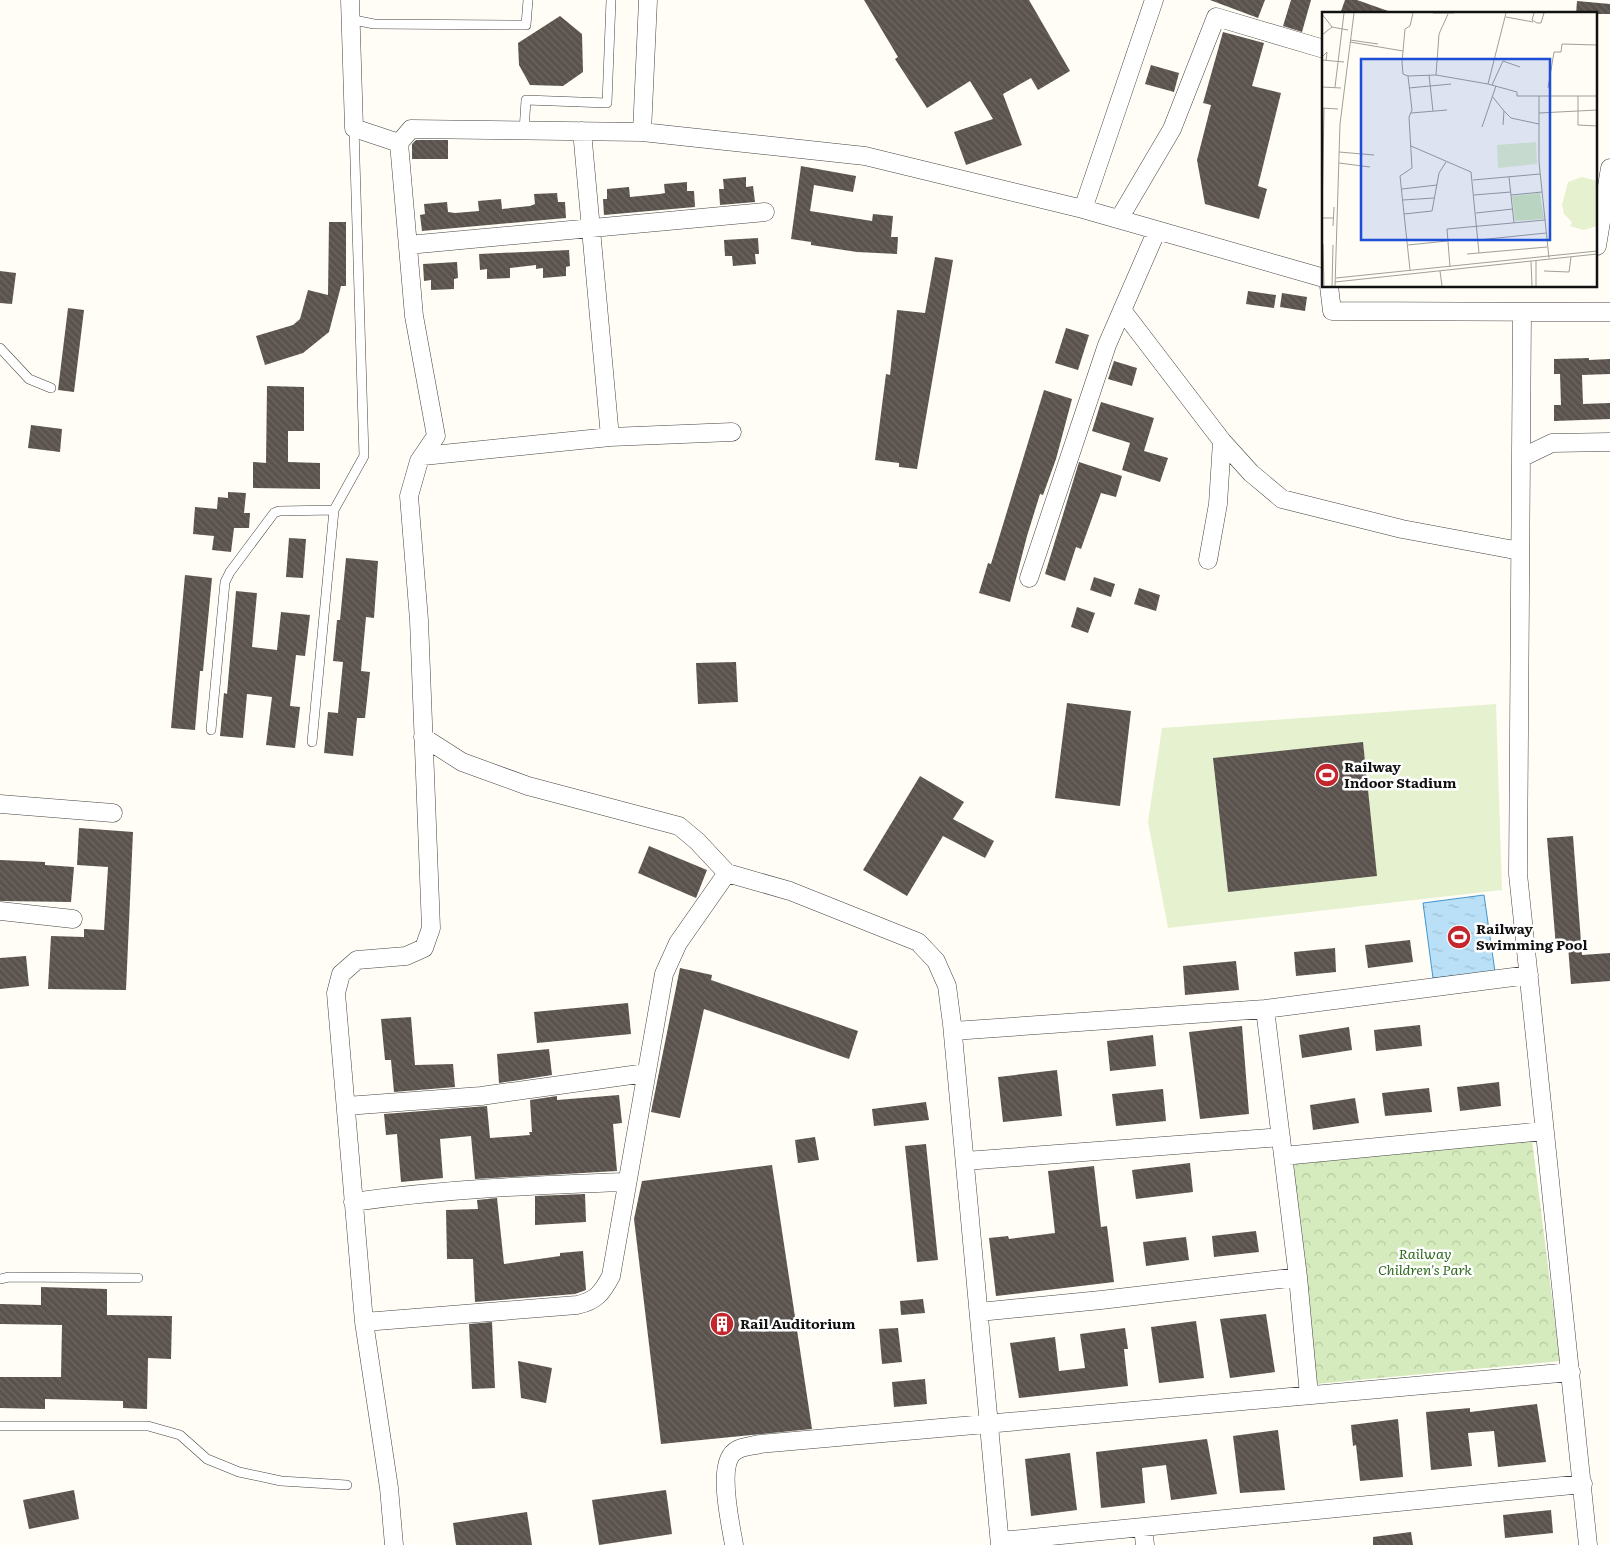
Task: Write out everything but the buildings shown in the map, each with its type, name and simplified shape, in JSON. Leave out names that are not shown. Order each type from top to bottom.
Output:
[{"type":"street","points":[[350,0],[349,19],[354,128],[398,143]]},
{"type":"street","points":[[642,132],[648,0]]},
{"type":"street","points":[[1083,209],[1154,0]]},
{"type":"street","points":[[1119,219],[1172,129],[1216,16],[1322,48]]},
{"type":"street","points":[[394,1545],[389,1488],[364,1322],[336,993],[341,974],[357,960],[406,956],[424,948],[431,928],[419,620],[409,496],[419,461],[436,436],[414,316],[398,143],[411,129],[642,132],[865,156],[1083,209],[1322,277]]},
{"type":"street","points":[[582,131],[610,438]]},
{"type":"street","points":[[1598,240],[1610,168]]},
{"type":"street","points":[[408,245],[765,212]]},
{"type":"street","points":[[1029,578],[1107,345],[1157,230]]},
{"type":"street","points":[[1330,288],[1332,312],[1610,312]]},
{"type":"street","points":[[1122,310],[1222,441],[1250,473],[1282,499],[1402,529],[1520,551]]},
{"type":"street","points":[[1522,312],[1518,874],[1588,1545]]},
{"type":"street","points":[[423,456],[610,438],[732,432]]},
{"type":"street","points":[[1208,560],[1218,504],[1222,441]]},
{"type":"street","points":[[1521,458],[1552,443],[1610,442]]},
{"type":"street","points":[[423,737],[462,762],[528,786],[679,826],[697,841],[727,873],[790,891],[918,942],[936,961],[947,986],[953,1031],[1000,1543],[1143,1527],[1583,1484]]},
{"type":"street","points":[[0,804],[114,813]]},
{"type":"street","points":[[364,1322],[590,1302],[602,1293],[611,1276],[664,974],[678,943],[727,873]]},
{"type":"street","points":[[0,910],[73,919]]},
{"type":"street","points":[[953,1031],[1264,1009],[1529,975]]},
{"type":"street","points":[[1264,1009],[1298,1277],[1309,1395]]},
{"type":"street","points":[[346,1106],[480,1096],[646,1073]]},
{"type":"street","points":[[1283,1156],[1544,1131]]},
{"type":"street","points":[[965,1161],[1281,1137]]},
{"type":"street","points":[[353,1202],[402,1195],[513,1186],[626,1182]]},
{"type":"street","points":[[979,1312],[1298,1277]]},
{"type":"street","points":[[734,1545],[725,1481],[727,1463],[736,1450],[760,1444],[1571,1372]]},
{"type":"street","points":[[1143,1527],[1145,1545]]},
{"type":"lane","points":[[349,19],[374,24],[526,25],[528,0]]},
{"type":"lane","points":[[524,131],[526,100],[607,103],[611,0]]},
{"type":"lane","points":[[312,742],[334,510],[364,456],[354,128]]},
{"type":"lane","points":[[0,348],[29,379],[51,388]]},
{"type":"lane","points":[[212,730],[225,582],[230,572],[274,514],[280,511],[334,510]]},
{"type":"lane","points":[[0,1279],[9,1277],[138,1278]]},
{"type":"lane","points":[[0,1426],[148,1426],[180,1435],[207,1459],[239,1472],[281,1481],[348,1485]]},
{"type":"green space","name":"Railway Indoor Stadium","points":[[1496,704],[1502,890],[1168,928],[1148,822],[1162,728]]},
{"type":"green space","name":"Railway Children's Park","points":[[1532,1140],[1560,1361],[1315,1384],[1292,1164]]},
{"type":"water","name":"Railway Swimming Pool","points":[[1484,895],[1495,972],[1433,978],[1423,903]]},
{"type":"place","name":"Railway Indoor Stadium","points":[[1327,775]]},
{"type":"place","name":"Railway Swimming Pool","points":[[1459,937]]},
{"type":"place","name":"Rail Auditorium","points":[[722,1324]]}]
